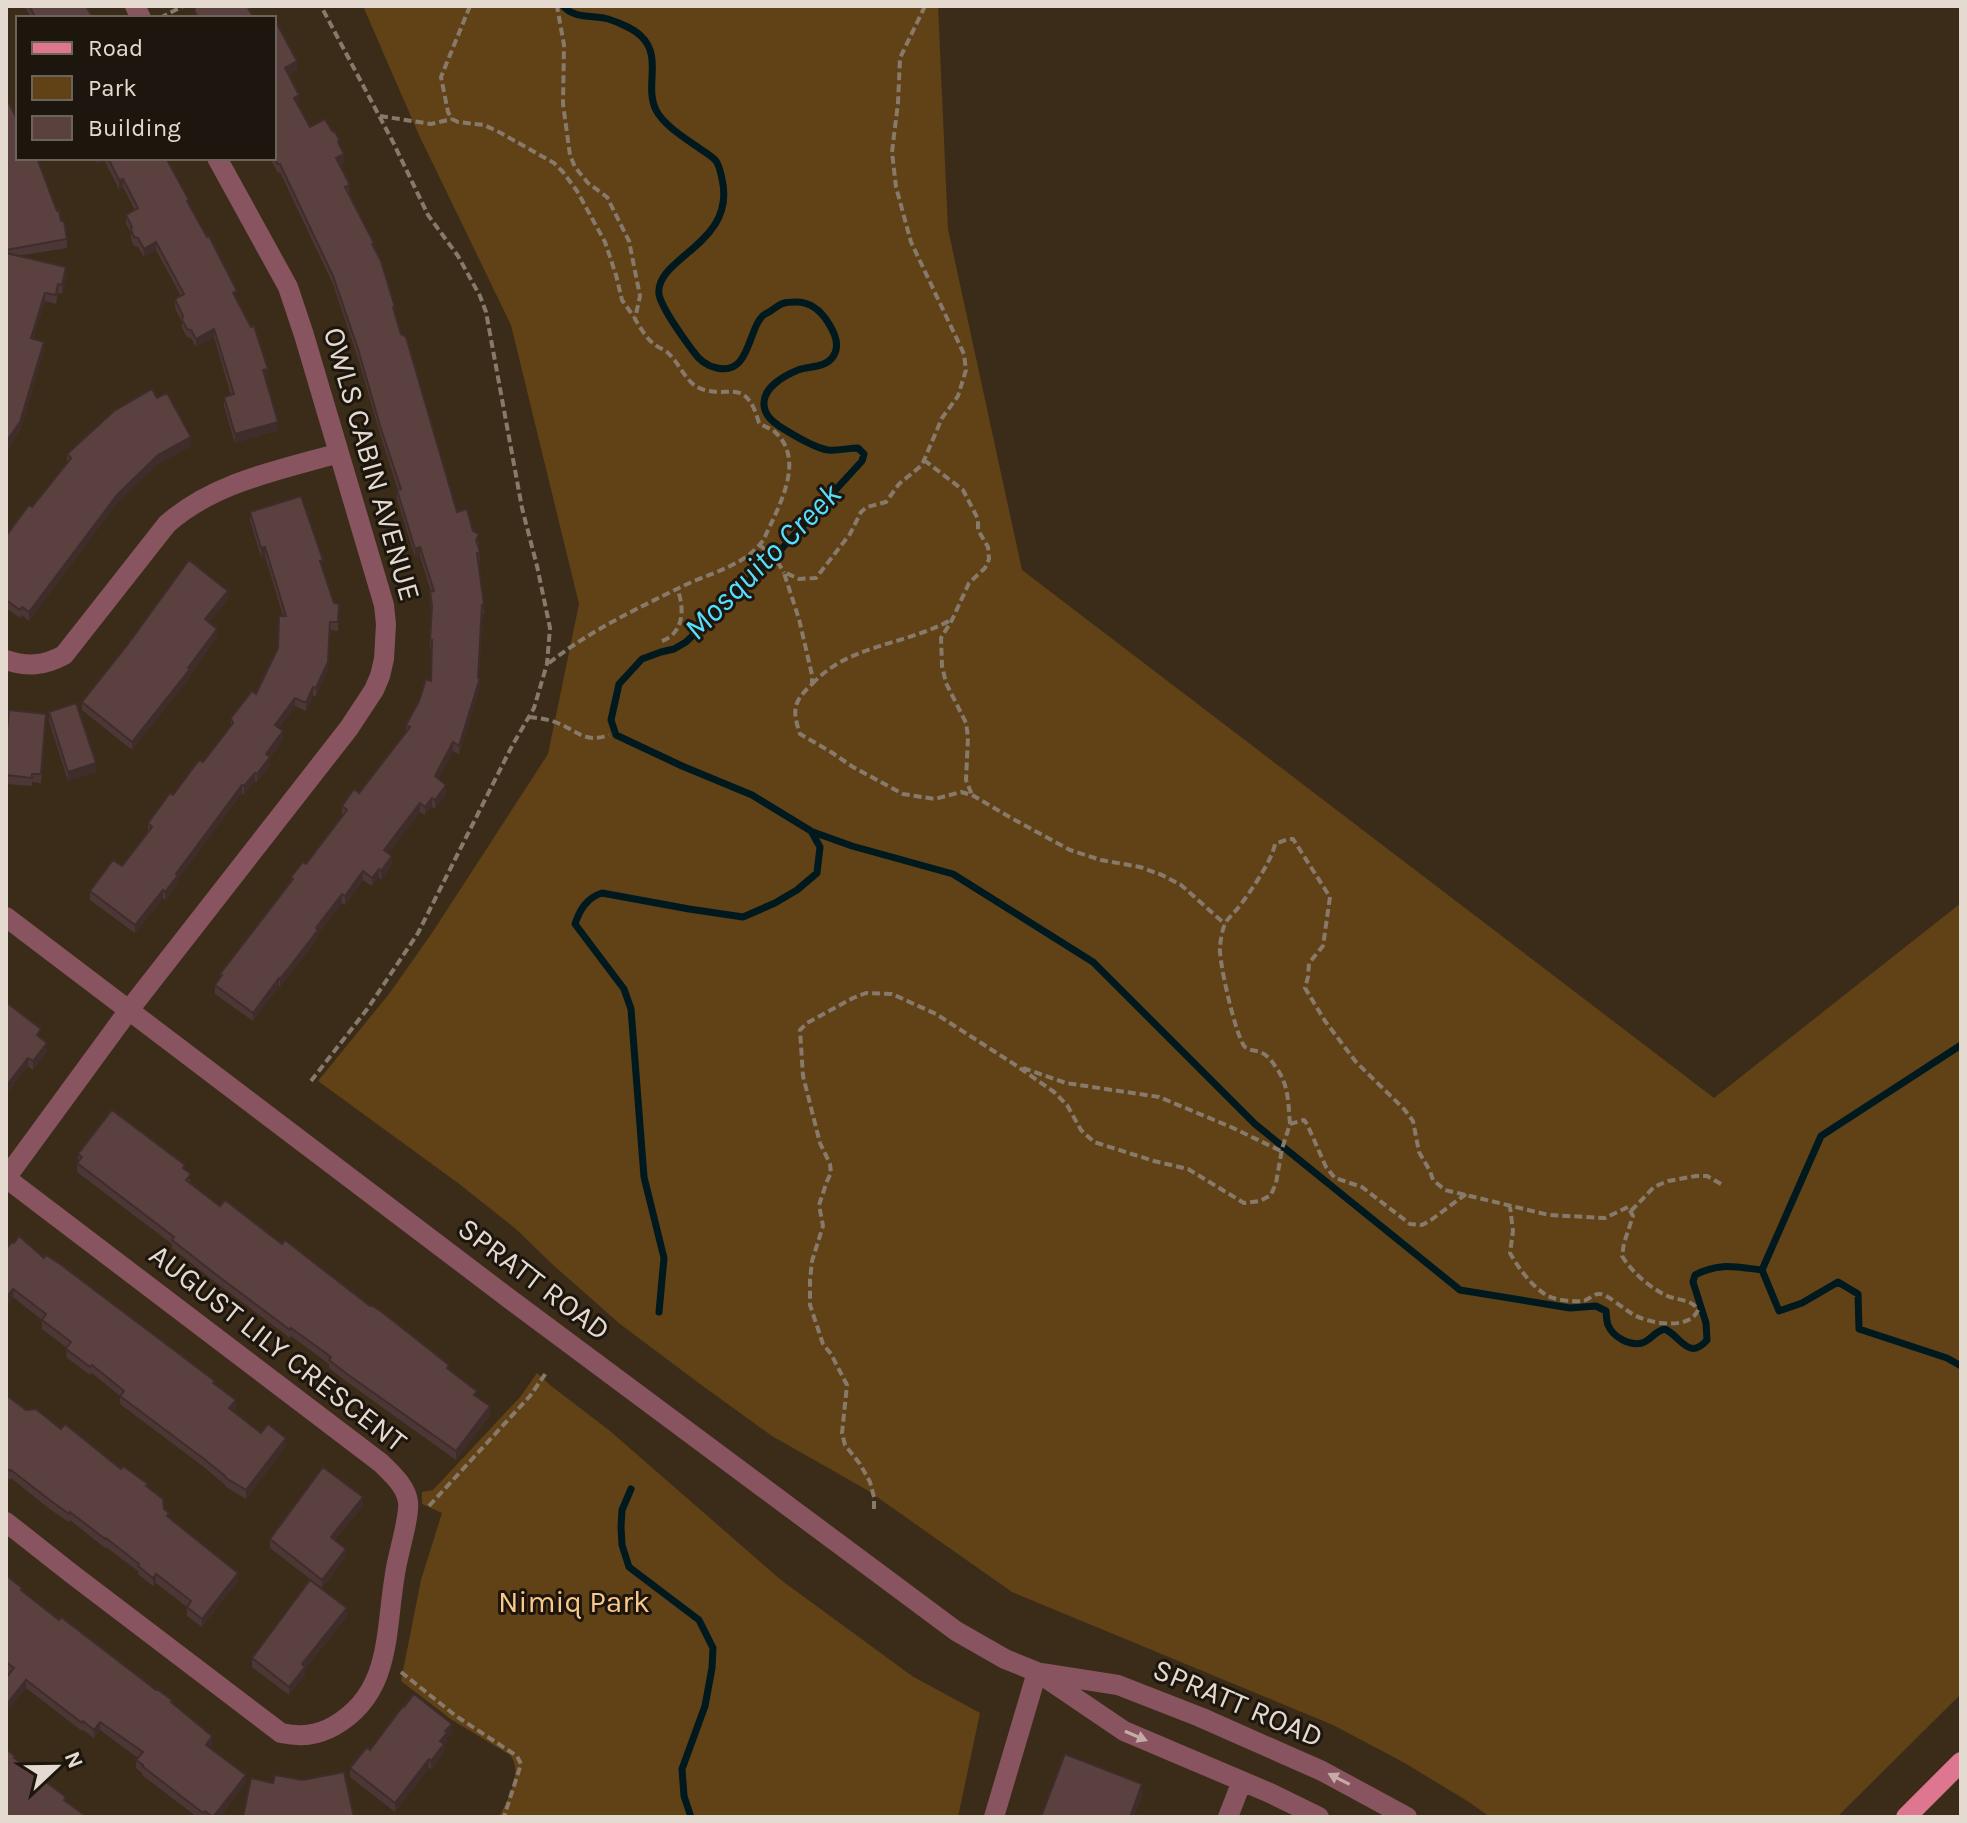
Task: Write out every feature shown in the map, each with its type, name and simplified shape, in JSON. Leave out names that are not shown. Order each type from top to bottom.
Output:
[{"type":"main road","points":[[1906,1817],[1961,1762]]},
{"type":"main road","points":[[1900,1817],[1924,1799]]},
{"type":"street","name":"OWLS CABIN AVENUE","points":[[6,1178],[129,1010],[349,728],[374,690],[384,659],[384,605],[304,335],[288,287],[218,160]]},
{"type":"street","points":[[6,660],[37,665],[64,655],[167,524],[182,511],[233,485],[339,453]]},
{"type":"street","name":"SPRATT ROAD","points":[[6,917],[928,1611],[981,1646],[1037,1672],[1124,1731],[1319,1817]]},
{"type":"street","name":"AUGUST LILY CRESCENT","points":[[6,1178],[381,1463],[397,1479],[409,1504]]},
{"type":"street","points":[[6,1522],[281,1733],[296,1736],[311,1735],[341,1722],[367,1698],[376,1683],[383,1663],[395,1573],[409,1504]]},
{"type":"street","points":[[994,1817],[1037,1672]]},
{"type":"street","name":"SPRATT ROAD","points":[[1037,1672],[1118,1685],[1187,1711],[1322,1771],[1407,1817]]},
{"type":"street","points":[[1228,1817],[1242,1781]]},
{"type":"path","points":[[164,16],[183,6]]},
{"type":"path","points":[[311,1081],[368,1008],[418,933],[534,708],[550,647],[550,628],[522,508],[486,312],[458,256],[428,215],[321,6]]},
{"type":"path","points":[[452,119],[441,77],[470,6]]},
{"type":"path","points":[[557,6],[564,45],[563,104],[570,155],[588,183],[607,197],[629,241],[640,296],[635,319]]},
{"type":"path","points":[[784,573],[799,579],[816,578],[850,534],[861,512],[867,507],[886,502],[899,484],[922,465],[942,418],[958,396],[966,370],[964,354],[911,242],[896,187],[892,152],[900,58],[925,6]]},
{"type":"path","points":[[380,116],[431,124],[452,119],[484,125],[554,163],[577,191],[605,242],[622,300],[653,344],[668,352],[696,387],[710,391],[738,391],[746,397],[759,423],[774,431],[786,451],[790,467],[788,482],[760,545],[744,559],[677,588],[588,635],[547,664]]},
{"type":"path","points":[[924,460],[963,490],[988,547],[989,559],[985,568],[969,583],[941,638],[942,666],[951,696],[966,723],[966,780],[972,795]]},
{"type":"path","points":[[760,545],[784,573],[799,619],[812,684]]},
{"type":"path","points":[[662,641],[678,629],[682,599],[677,588]]},
{"type":"path","points":[[952,620],[923,633],[851,655],[829,667],[800,695],[795,708],[800,734],[903,794],[935,799],[961,792],[972,795],[1070,850],[1162,875],[1181,885],[1225,924]]},
{"type":"path","points":[[529,717],[558,723],[589,738],[609,735]]},
{"type":"path","points":[[874,1509],[870,1482],[845,1445],[842,1433],[847,1385],[823,1344],[810,1305],[812,1261],[823,1226],[819,1205],[831,1173],[808,1102],[800,1055],[800,1030],[853,998],[866,993],[892,994],[936,1014],[1054,1092],[1067,1105],[1081,1130],[1094,1142],[1188,1169],[1244,1203],[1260,1201],[1271,1195],[1276,1183],[1290,1124],[1289,1093],[1284,1079],[1270,1059],[1242,1043],[1233,1019],[1219,948],[1225,924],[1268,862],[1275,844],[1293,839],[1330,897],[1323,946],[1309,963],[1305,981],[1308,996],[1356,1062],[1413,1121],[1419,1152],[1433,1180],[1445,1190],[1549,1215],[1605,1218],[1628,1207],[1633,1216],[1622,1256],[1629,1267],[1657,1291],[1696,1305],[1697,1315],[1690,1321],[1668,1323],[1632,1314],[1602,1294],[1596,1293],[1582,1301],[1548,1297],[1523,1273],[1510,1253],[1513,1231],[1510,1207]]},
{"type":"path","points":[[1017,1066],[1066,1083],[1159,1097],[1282,1148]]},
{"type":"path","points":[[1290,1124],[1304,1120],[1326,1167],[1335,1178],[1362,1187],[1410,1224],[1422,1225],[1466,1194]]},
{"type":"path","points":[[1631,1211],[1654,1187],[1668,1181],[1707,1176],[1723,1185]]},
{"type":"path","points":[[409,1504],[427,1509],[530,1396],[546,1373]]},
{"type":"path","points":[[400,1672],[456,1716],[517,1756],[521,1764],[504,1817]]},
{"type":"green space","points":[[363,6],[938,6],[948,229],[1022,570],[1714,1098],[1961,903],[1961,1694],[1837,1817],[1490,1817],[1403,1762],[1333,1725],[1012,1592],[867,1490],[772,1436],[696,1381],[620,1324],[516,1229],[318,1081],[389,994],[432,933],[548,754],[579,604],[511,325],[419,135]]},
{"type":"green space","name":"Nimiq Park","points":[[537,1373],[610,1431],[781,1580],[912,1676],[980,1713],[958,1817],[499,1817],[515,1778],[514,1762],[510,1755],[452,1720],[401,1681],[421,1580],[442,1513],[422,1504],[422,1492],[433,1490],[521,1396]]},
{"type":"building","points":[[29,6],[86,6],[92,16],[35,16]]},
{"type":"building","points":[[247,6],[253,16],[197,16],[195,8]]},
{"type":"building","points":[[276,22],[297,61],[285,68],[299,95],[294,98],[310,127],[325,119],[339,139],[344,154],[336,158],[350,185],[345,187],[381,261],[457,512],[467,509],[473,531],[479,534],[476,540],[480,552],[477,553],[484,605],[480,678],[459,746],[453,742],[435,776],[446,785],[435,800],[432,798],[425,807],[420,803],[384,850],[392,856],[381,871],[379,869],[372,878],[363,871],[345,896],[342,894],[253,1013],[215,985],[220,974],[293,879],[291,877],[303,862],[306,864],[347,810],[342,806],[354,789],[359,793],[410,727],[406,725],[426,679],[431,681],[430,592],[434,591],[420,547],[415,549],[397,490],[401,489],[333,276],[275,160]]},
{"type":"building","points":[[6,98],[16,117],[16,160],[38,160],[61,221],[64,221],[67,239],[6,250]]},
{"type":"building","points":[[109,160],[167,160],[237,291],[233,293],[251,327],[254,326],[268,369],[263,370],[278,422],[235,434],[224,397],[234,394],[214,329],[196,339],[187,329],[175,299],[184,294],[156,242],[144,249],[138,238],[134,237],[126,215],[138,208],[123,179],[119,180]]},
{"type":"building","points":[[6,253],[66,267],[56,295],[45,293],[31,338],[44,342],[20,422],[6,442]]},
{"type":"building","points":[[152,389],[157,398],[167,393],[191,437],[158,455],[117,495],[29,612],[22,607],[20,610],[6,600],[6,536],[71,458],[67,454],[114,411]]},
{"type":"building","points":[[301,496],[334,603],[339,604],[338,622],[330,622],[328,662],[306,703],[295,698],[275,725],[283,731],[266,754],[270,757],[257,774],[242,785],[178,875],[135,925],[90,891],[113,860],[122,866],[152,827],[148,823],[170,793],[173,795],[199,760],[203,762],[233,723],[231,718],[252,691],[256,694],[278,648],[279,616],[286,616],[265,547],[261,548],[250,512]]},
{"type":"building","points":[[189,560],[228,591],[205,619],[217,629],[190,669],[132,742],[82,702]]},
{"type":"building","points":[[76,703],[96,763],[68,772],[49,712]]},
{"type":"building","points":[[9,710],[46,714],[41,774],[32,774],[32,778],[6,775]]},
{"type":"building","points":[[6,1002],[41,1029],[37,1035],[47,1043],[33,1061],[28,1058],[6,1086]]},
{"type":"building","points":[[112,1110],[185,1165],[183,1168],[191,1174],[186,1180],[220,1206],[225,1200],[282,1244],[285,1240],[382,1312],[477,1391],[474,1395],[490,1406],[456,1451],[347,1374],[329,1360],[331,1357],[214,1273],[172,1240],[174,1237],[77,1163],[82,1157],[78,1154]]},
{"type":"building","points":[[19,1236],[44,1258],[46,1255],[60,1264],[215,1381],[213,1383],[236,1400],[229,1408],[261,1433],[268,1424],[286,1438],[246,1490],[120,1396],[124,1391],[66,1349],[71,1342],[42,1320],[46,1314],[13,1289],[6,1298],[6,1249]]},
{"type":"building","points":[[6,1395],[26,1410],[36,1409],[61,1429],[65,1424],[121,1469],[123,1466],[148,1484],[146,1486],[163,1499],[164,1509],[169,1513],[167,1516],[238,1573],[202,1619],[187,1607],[191,1601],[156,1574],[153,1578],[106,1538],[6,1468]]},
{"type":"building","points":[[323,1467],[363,1497],[331,1537],[346,1549],[322,1580],[270,1539]]},
{"type":"building","points":[[6,1575],[59,1620],[61,1617],[172,1700],[212,1736],[206,1745],[246,1775],[213,1817],[205,1811],[203,1813],[142,1766],[136,1760],[143,1752],[100,1722],[94,1730],[82,1723],[26,1680],[6,1705],[6,1678],[14,1668],[6,1662]]},
{"type":"building","points":[[310,1580],[347,1608],[302,1664],[305,1667],[289,1687],[252,1658]]},
{"type":"building","points":[[414,1694],[452,1724],[440,1741],[444,1744],[395,1803],[350,1768],[367,1747],[370,1750]]},
{"type":"building","points":[[6,1749],[66,1797],[64,1800],[87,1817],[6,1817]]},
{"type":"building","points":[[1065,1754],[1142,1784],[1130,1817],[1041,1817]]},
{"type":"building","points":[[344,1772],[354,1817],[243,1817],[251,1778],[273,1783],[275,1775],[302,1780]]},
{"type":"waterway","name":"Mosquito Creek","points":[[563,6],[578,15],[616,22],[641,36],[651,53],[656,110],[670,127],[713,158],[719,167],[723,201],[718,219],[708,234],[661,281],[659,294],[668,315],[703,362],[727,369],[741,360],[761,317],[787,302],[801,302],[816,308],[834,333],[834,354],[825,364],[798,370],[777,382],[765,396],[765,410],[776,424],[816,446],[832,450],[858,448],[864,454],[862,461],[775,556],[686,642],[642,659],[619,684],[611,720],[616,735],[752,795],[811,831],[820,847],[817,873],[797,890],[743,917],[602,893],[585,905],[575,924],[624,989],[631,1009],[644,1177],[664,1258],[659,1312]]},
{"type":"waterway","points":[[813,832],[953,874],[1093,962],[1255,1124],[1460,1290],[1570,1308],[1596,1306],[1606,1311],[1610,1329],[1622,1340],[1642,1343],[1665,1329],[1685,1345],[1695,1348],[1707,1340],[1706,1323],[1693,1282],[1695,1275],[1720,1267],[1762,1270],[1779,1311],[1802,1303],[1838,1282],[1858,1294],[1859,1329],[1947,1358],[1961,1366]]},
{"type":"waterway","points":[[1762,1270],[1821,1136],[1961,1045]]},
{"type":"waterway","name":"Mosquito Creek","points":[[631,1489],[622,1510],[621,1527],[622,1545],[629,1567],[699,1620],[713,1648],[705,1706],[682,1769],[684,1796],[691,1817]]}]
